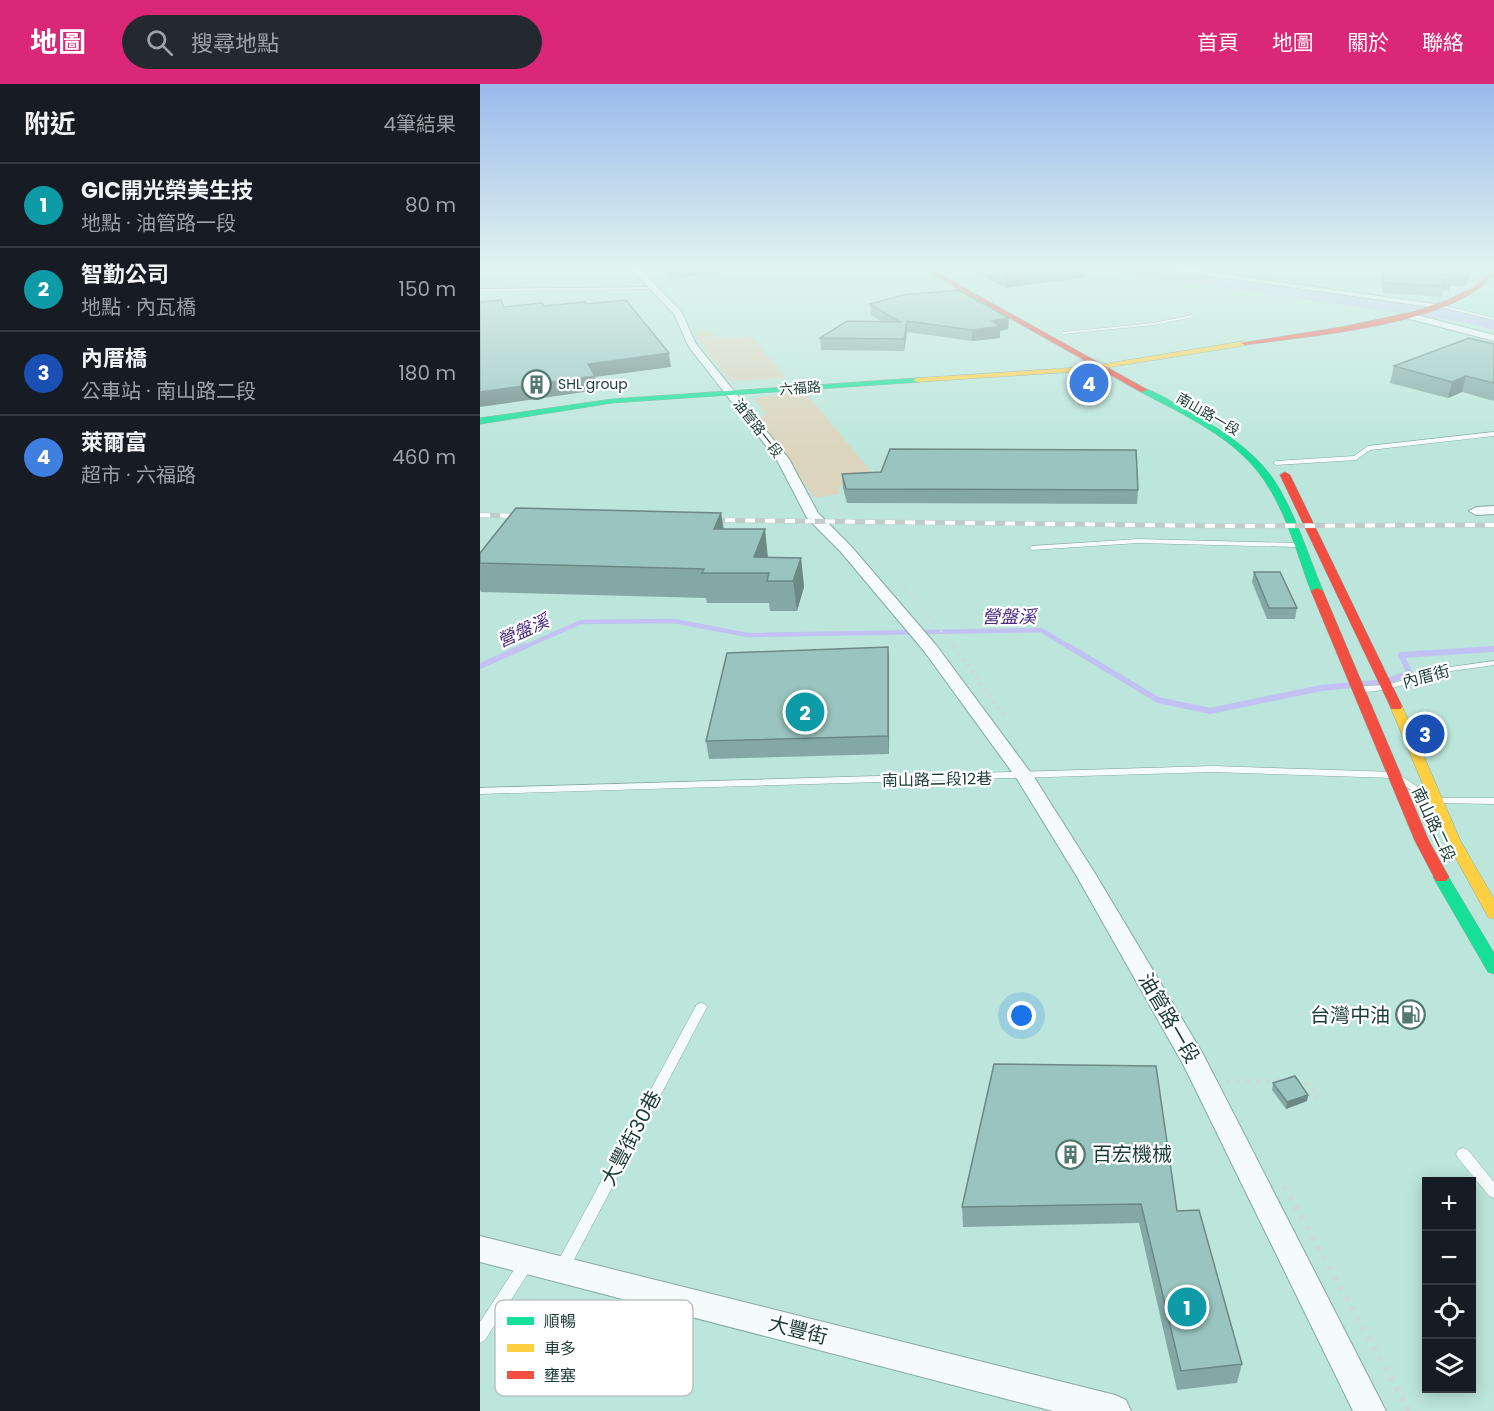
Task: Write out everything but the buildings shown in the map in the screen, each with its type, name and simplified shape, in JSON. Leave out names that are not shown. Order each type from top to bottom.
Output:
[{"type":"street","name":"油管路一段","points":[[685,329],[692,345],[783,459],[812,515],[905,617],[1025,777],[1086,875],[1204,1082],[1370,1411]]},
{"type":"street","name":"南山路一段","points":[[1032,329],[1213,428],[1236,445],[1268,479],[1347,660]]},
{"type":"street","name":"南山路一段","points":[[1055,329],[1121,364],[1250,440],[1282,468],[1375,660]]},
{"type":"street","name":"六福路","points":[[480,421],[612,401],[1100,367],[1329,329]]},
{"type":"street","points":[[1462,329],[1494,338]]},
{"type":"street","points":[[1476,511],[1494,510]]},
{"type":"street","name":"南山路二段","points":[[1347,660],[1422,841],[1481,951],[1494,968]]},
{"type":"street","name":"南山路二段","points":[[1375,660],[1454,842],[1494,913]]},
{"type":"street","name":"大豐街","points":[[480,1249],[679,1300]]},
{"type":"street","name":"大豐街","points":[[693,1304],[1115,1411]]},
{"type":"lane","points":[[1063,333],[1104,329]]},
{"type":"lane","points":[[1276,463],[1356,458],[1368,448],[1494,434]]},
{"type":"lane","points":[[1032,548],[1138,541],[1297,544]]},
{"type":"lane","name":"內厝街","points":[[1359,688],[1387,686],[1443,670],[1494,663]]},
{"type":"lane","name":"南山路二段12巷","points":[[480,791],[1025,777],[1213,769],[1395,775]]},
{"type":"lane","points":[[1395,775],[1435,801],[1494,801]]},
{"type":"lane","name":"大豐街30巷","points":[[561,1270],[701,1007]]},
{"type":"lane","points":[[1463,1154],[1494,1192]]},
{"type":"lane","points":[[502,1300],[527,1261]]},
{"type":"lane","points":[[480,1335],[495,1311]]},
{"type":"path","points":[[814,483],[854,533]]},
{"type":"path","points":[[898,582],[955,647]]},
{"type":"path","points":[[1204,1082],[1293,1079],[1310,1085],[1318,1097]]},
{"type":"shaded area","points":[[705,329],[721,339],[751,336],[786,378],[731,381],[693,334]]},
{"type":"shaded area","points":[[805,392],[878,480],[839,486],[839,494],[815,498],[758,419],[766,414],[753,398]]},
{"type":"waterway","name":"營盤溪","points":[[522,648],[581,622],[674,621],[747,635],[1041,630],[1071,648]]},
{"type":"waterway","name":"營盤溪","points":[[480,666],[525,646]]},
{"type":"waterway","name":"營盤溪","points":[[1068,646],[1158,700],[1210,711],[1321,688],[1385,682],[1410,673],[1401,655],[1494,649]]},
{"type":"railway","points":[[480,515],[525,516]]},
{"type":"railway","points":[[705,520],[1228,526],[1494,525]]},
{"type":"traffic: fast","points":[[480,421],[612,401],[917,380]]},
{"type":"traffic: fast","points":[[1144,390],[1226,438],[1255,463],[1267,477],[1281,502],[1317,591]]},
{"type":"traffic: fast","points":[[1441,877],[1494,968]]},
{"type":"traffic: slow","points":[[917,380],[1086,369],[1245,343]]},
{"type":"traffic: slow","points":[[1396,706],[1454,842],[1494,913]]},
{"type":"traffic: jam","points":[[1034,329],[1144,390]]},
{"type":"traffic: jam","points":[[1245,343],[1341,329]]},
{"type":"traffic: jam","points":[[1285,475],[1396,706]]},
{"type":"traffic: jam","points":[[1317,591],[1422,841],[1441,877]]},
{"type":"place","name":"萊爾富","points":[[1089,383]]},
{"type":"place","name":"SHL group","points":[[537,384]]},
{"type":"place","name":"智勤公司","points":[[805,712]]},
{"type":"place","name":"內厝橋","points":[[1425,734]]},
{"type":"place","name":"台灣中油","points":[[1411,1015]]},
{"type":"place","name":"百宏機械","points":[[1071,1154]]},
{"type":"place","name":"GIC開光榮美生技","points":[[1187,1307]]}]
